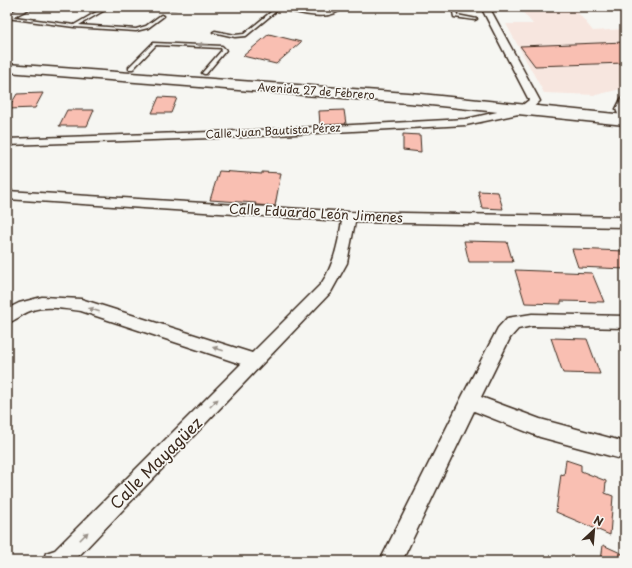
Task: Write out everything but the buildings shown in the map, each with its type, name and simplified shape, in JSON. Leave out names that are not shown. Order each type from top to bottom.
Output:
[{"type":"main road","name":"Avenida 27 de Febrero","points":[[7,58],[420,90],[529,106]]},
{"type":"main road","name":"Avenida 27 de Febrero","points":[[7,68],[421,99],[624,111]]},
{"type":"street","points":[[7,17],[30,7]]},
{"type":"street","points":[[285,7],[327,13],[334,12],[340,7]]},
{"type":"street","points":[[485,7],[529,106]]},
{"type":"street","name":"Calle Juan Bautista Pérez","points":[[7,142],[240,134],[466,122],[529,106]]},
{"type":"street","name":"Calle Eduardo León Jimenes","points":[[7,195],[349,217],[625,222]]},
{"type":"street","name":"Calle Mayagüez","points":[[54,561],[62,558],[326,288],[336,276],[341,263],[349,217]]},
{"type":"street","points":[[7,318],[26,306],[44,302],[62,302],[81,305],[255,361]]},
{"type":"street","points":[[391,561],[469,401],[504,333],[513,323],[532,320],[625,322]]},
{"type":"street","points":[[469,401],[540,428],[625,451]]},
{"type":"lane","points":[[74,26],[108,7]]},
{"type":"lane","points":[[165,7],[177,7]]},
{"type":"lane","points":[[215,32],[235,36],[245,35],[279,7]]},
{"type":"lane","points":[[454,7],[455,16],[475,19]]},
{"type":"lane","points":[[7,17],[74,26],[141,29],[162,16]]},
{"type":"lane","points":[[131,68],[155,44],[222,47],[224,50],[204,73]]},
{"type":"shaded area","points":[[575,9],[593,31],[625,29],[625,88],[596,95],[544,93],[506,24],[533,24],[521,10]]}]
